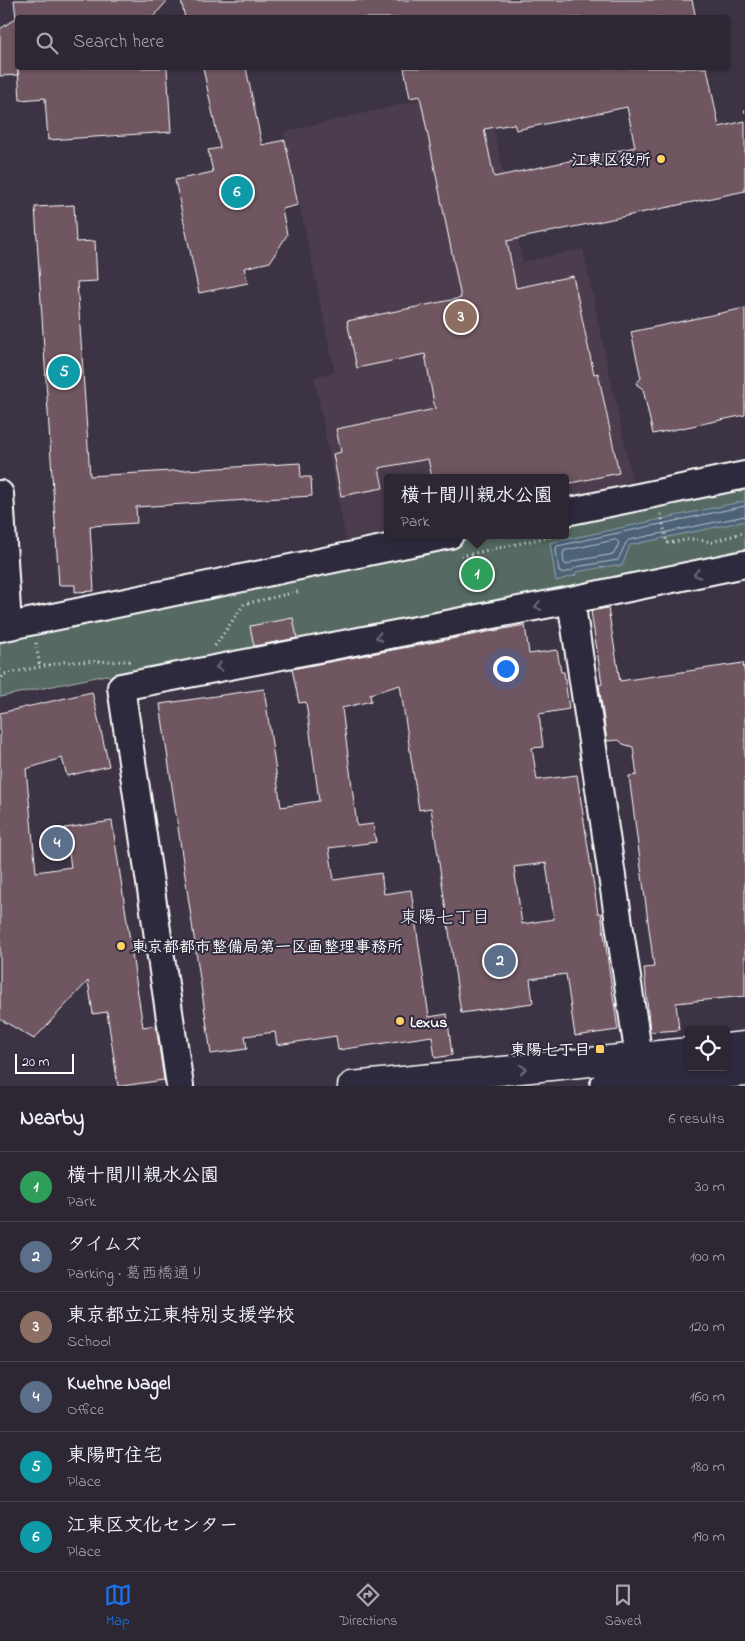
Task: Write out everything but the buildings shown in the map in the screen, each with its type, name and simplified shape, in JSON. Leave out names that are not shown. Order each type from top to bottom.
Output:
[{"type":"main road","points":[[730,1048],[745,1046]]},
{"type":"main road","points":[[352,1086],[685,1052]]},
{"type":"main road","points":[[604,1086],[745,1072]]},
{"type":"street","points":[[569,511],[745,475]]},
{"type":"street","points":[[0,494],[4,627],[451,547]]},
{"type":"street","points":[[180,1086],[121,687],[571,600],[745,564]]},
{"type":"street","points":[[571,600],[638,1058]]},
{"type":"path","points":[[660,513],[667,543],[692,539],[712,542],[745,532]]},
{"type":"path","points":[[451,547],[522,539]]},
{"type":"path","points":[[211,652],[244,604],[307,590]]},
{"type":"path","points":[[36,640],[40,667]]},
{"type":"path","points":[[0,682],[2,675],[64,662],[126,660],[134,663]]},
{"type":"shaded area","points":[[484,85],[523,262],[583,249],[633,484],[569,497],[569,474],[384,474],[384,536],[347,545],[314,377],[335,372],[284,132]]},
{"type":"green space","points":[[745,483],[745,556],[122,680],[106,675],[0,697],[0,635],[468,539],[569,539],[569,518]]},
{"type":"water","points":[[745,501],[745,521],[630,545],[622,566],[616,565],[576,572],[576,575],[556,581],[550,543]]},
{"type":"place","name":"江東区役所","points":[[661,159]]},
{"type":"place","name":"江東区文化センター","points":[[237,192]]},
{"type":"place","name":"東京都立江東特別支援学校","points":[[461,317]]},
{"type":"place","name":"東陽町住宅","points":[[64,372]]},
{"type":"place","name":"横十間川親水公園","points":[[477,574]]},
{"type":"place","name":"Kuehne Nagel","points":[[57,843]]},
{"type":"place","name":"東京都都市整備局第一区画整理事務所","points":[[121,946]]},
{"type":"place","name":"タイムズ","points":[[500,961]]},
{"type":"place","name":"Lexus","points":[[400,1021]]},
{"type":"place","name":"東陽七丁目","points":[[600,1049]]},
{"type":"district","name":"東陽七丁目","points":[[445,917]]}]
